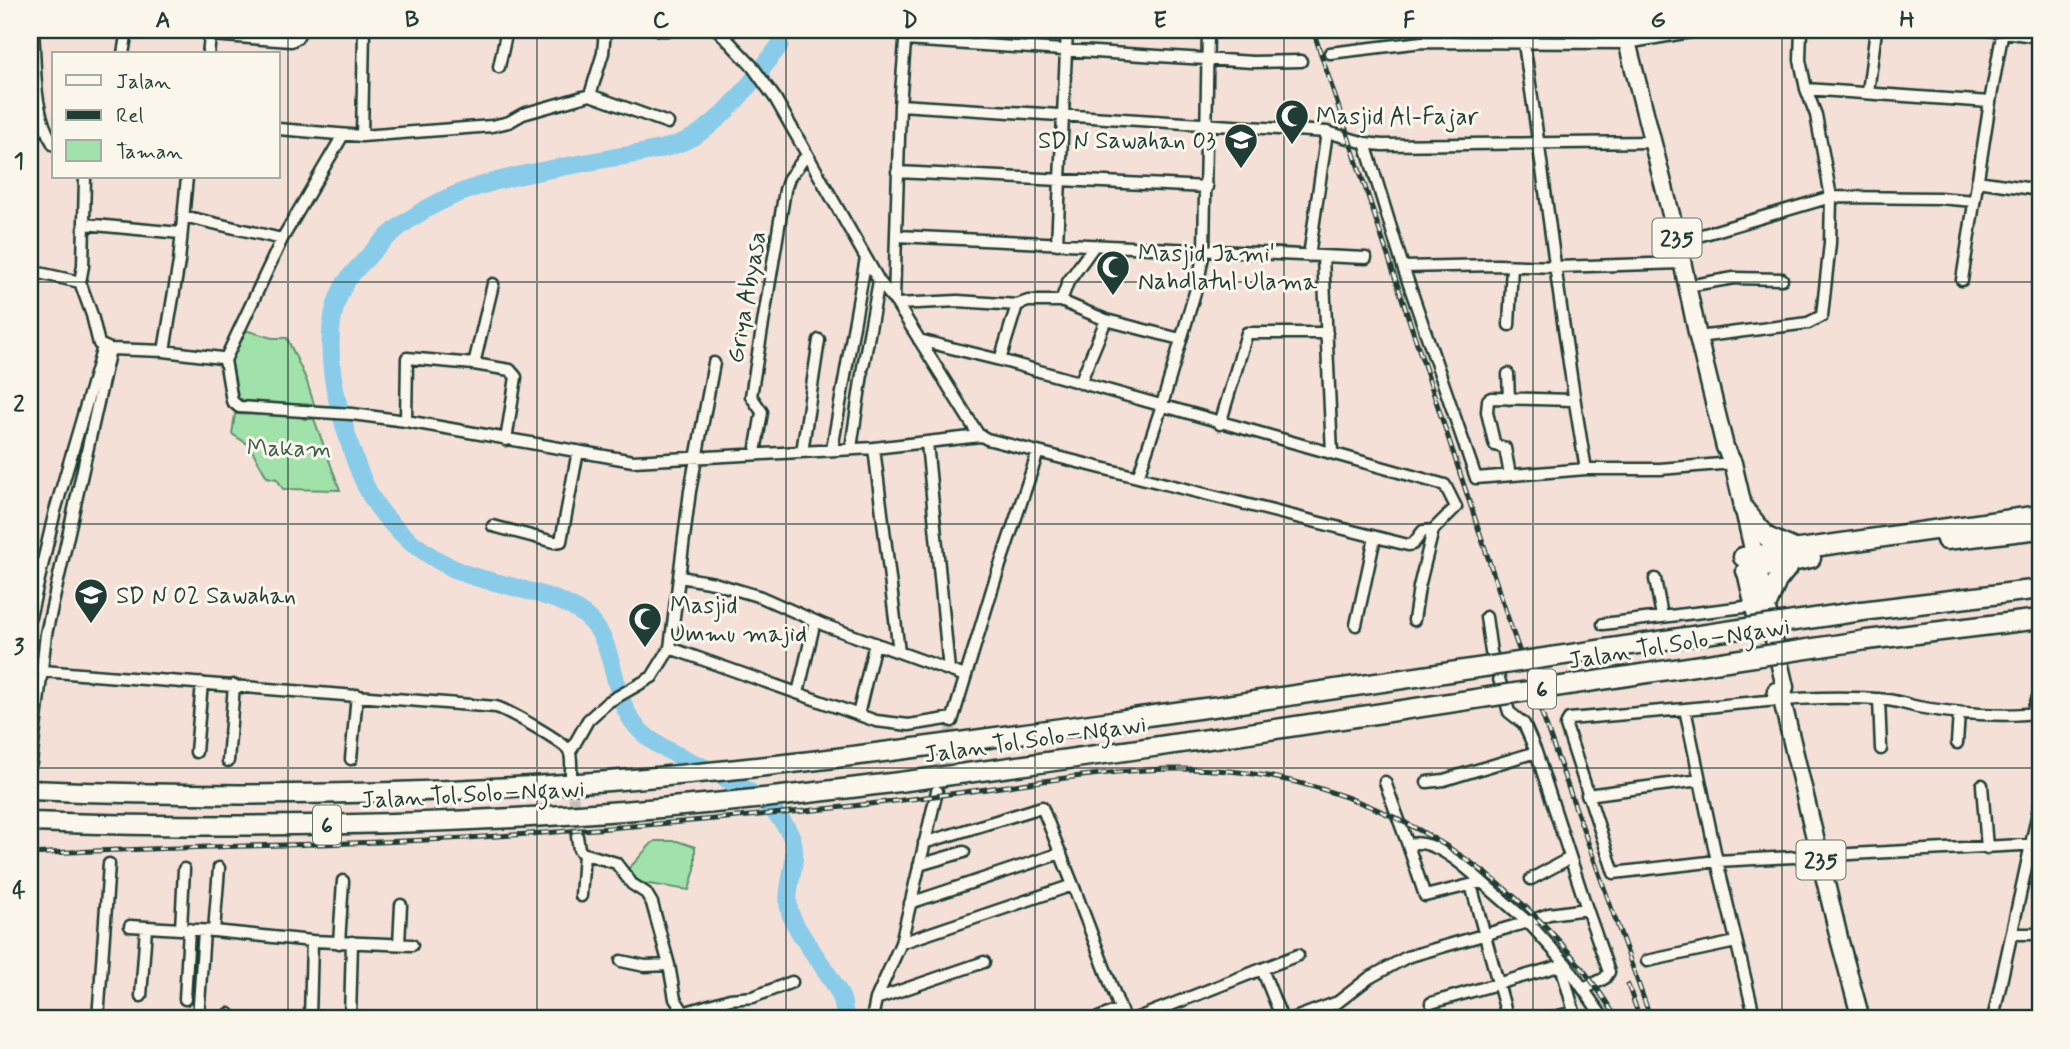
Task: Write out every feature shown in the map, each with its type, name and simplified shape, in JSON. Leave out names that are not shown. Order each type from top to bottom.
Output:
[{"type":"highway","points":[[1736,498],[1767,537],[1793,555],[2040,529]]},
{"type":"highway","points":[[1749,563],[2040,515]]},
{"type":"highway","points":[[1759,608],[1793,555]]},
{"type":"highway","name":"Jalan Tol Solo–Ngawi","points":[[30,790],[134,794],[286,794],[463,789],[610,781],[836,758],[1227,705],[1862,611],[2040,589]]},
{"type":"highway","name":"Jalan Tol Solo–Ngawi","points":[[30,822],[145,826],[293,826],[474,821],[624,811],[869,786],[1216,738],[1867,640],[2040,619]]},
{"type":"main road","name":"235","points":[[1626,36],[1678,242],[1759,608],[1785,687],[1782,700],[1861,1019]]},
{"type":"street","points":[[33,30],[42,120],[52,141]]},
{"type":"street","points":[[123,52],[127,30]]},
{"type":"street","points":[[208,52],[211,33],[291,40],[297,38],[301,30]]},
{"type":"street","points":[[362,136],[364,30]]},
{"type":"street","points":[[499,67],[507,30]]},
{"type":"street","points":[[590,95],[603,53],[606,30]]},
{"type":"street","points":[[660,30],[667,30]]},
{"type":"street","points":[[718,30],[765,84],[879,281],[980,436]]},
{"type":"street","points":[[1057,244],[1068,30]]},
{"type":"street","points":[[1138,477],[1198,282],[1204,251],[1208,30]]},
{"type":"street","points":[[1330,53],[1422,42],[1524,44],[1701,30]]},
{"type":"street","points":[[1698,337],[1808,323],[1820,318],[1830,243],[1831,197],[1816,115],[1806,89],[1800,60],[1801,30]]},
{"type":"street","points":[[1868,92],[1876,30]]},
{"type":"street","points":[[1990,30],[2040,37]]},
{"type":"street","points":[[1962,280],[2003,31]]},
{"type":"street","points":[[895,302],[897,172],[905,35],[1068,50],[1208,59],[1301,61]]},
{"type":"street","points":[[1524,44],[1557,267],[1573,400],[1586,469]]},
{"type":"street","points":[[1806,89],[1990,102]]},
{"type":"street","points":[[280,129],[362,136],[492,126],[590,95],[668,123]]},
{"type":"street","points":[[900,105],[1327,132],[1365,143],[1654,142]]},
{"type":"street","points":[[1309,256],[1327,132]]},
{"type":"street","points":[[343,135],[282,239],[225,360],[232,401],[237,406],[352,414],[406,421],[633,461],[874,448],[980,436],[1410,545],[1423,531],[1433,530]]},
{"type":"street","points":[[1365,143],[1403,267],[1476,478],[1586,469],[1660,469],[1728,464]]},
{"type":"street","name":"Griya Abyasa","points":[[756,447],[762,410],[751,396],[785,190],[789,178],[806,156]]},
{"type":"street","points":[[897,172],[1207,187]]},
{"type":"street","points":[[85,178],[83,266],[79,282],[98,341],[106,348],[164,351],[225,360]]},
{"type":"street","points":[[164,351],[179,262],[187,178]]},
{"type":"street","points":[[1977,181],[2040,190]]},
{"type":"street","points":[[1678,242],[1831,197],[1974,201]]},
{"type":"street","points":[[183,216],[282,239]]},
{"type":"street","points":[[84,224],[180,233]]},
{"type":"street","points":[[896,236],[1366,258]]},
{"type":"street","points":[[1061,301],[1068,282],[1094,246]]},
{"type":"street","points":[[832,449],[866,257]]},
{"type":"street","points":[[1323,257],[1332,453]]},
{"type":"street","points":[[1403,267],[1557,267],[1682,263]]},
{"type":"street","points":[[1509,325],[1512,265]]},
{"type":"street","points":[[30,271],[79,282]]},
{"type":"street","points":[[1687,286],[1734,278],[1782,279]]},
{"type":"street","points":[[851,448],[879,281]]},
{"type":"street","points":[[474,364],[493,284]]},
{"type":"street","points":[[895,302],[958,301],[1017,305],[1028,301],[1061,301],[1107,320],[1180,339]]},
{"type":"street","points":[[1000,360],[1017,305]]},
{"type":"street","points":[[1080,383],[1107,320]]},
{"type":"street","points":[[1220,424],[1247,333],[1327,332]]},
{"type":"street","points":[[802,452],[819,340]]},
{"type":"street","points":[[919,340],[1000,360],[1220,424],[1445,485],[1456,507],[1433,530],[1414,620]]},
{"type":"street","points":[[30,617],[55,511],[106,348]]},
{"type":"street","points":[[30,763],[35,670],[52,604],[106,348]]},
{"type":"street","points":[[406,421],[407,358],[510,370],[515,374],[506,440]]},
{"type":"street","points":[[571,774],[570,752],[588,720],[608,702],[652,677],[670,648],[696,459],[714,363]]},
{"type":"street","points":[[1508,374],[1509,399]]},
{"type":"street","points":[[1510,474],[1505,448],[1495,445],[1494,442],[1486,405],[1491,398],[1573,400]]},
{"type":"street","points":[[927,443],[949,670]]},
{"type":"street","points":[[874,448],[900,652]]},
{"type":"street","points":[[493,526],[554,542],[561,541],[578,451]]},
{"type":"street","points":[[670,648],[858,715],[891,724],[919,724],[953,719],[1038,452]]},
{"type":"street","points":[[1356,625],[1375,537]]},
{"type":"street","points":[[680,577],[741,590],[815,621],[965,676]]},
{"type":"street","points":[[1655,579],[1662,616]]},
{"type":"street","points":[[1602,624],[1759,608]]},
{"type":"street","points":[[1486,617],[1491,652],[1509,712],[1524,724],[1536,752],[1609,972],[1605,978],[1584,989]]},
{"type":"street","points":[[798,693],[815,621]]},
{"type":"street","points":[[858,715],[875,643]]},
{"type":"street","points":[[35,670],[496,707],[515,714],[561,742],[570,752]]},
{"type":"street","points":[[195,752],[202,683]]},
{"type":"street","points":[[228,761],[233,685]]},
{"type":"street","points":[[2036,844],[1717,861],[1614,873],[1566,726],[1569,719],[1782,700],[1879,699],[1959,713],[2036,713],[2040,692]]},
{"type":"street","points":[[351,759],[357,695]]},
{"type":"street","points":[[1879,699],[1881,749]]},
{"type":"street","points":[[1685,709],[1717,861],[1755,1019]]},
{"type":"street","points":[[1957,743],[1959,713]]},
{"type":"street","points":[[1427,782],[1444,780],[1536,752]]},
{"type":"street","points":[[1587,796],[1700,780]]},
{"type":"street","points":[[1385,782],[1424,896],[1482,882]]},
{"type":"street","points":[[1982,785],[1987,848]]},
{"type":"street","points":[[872,1019],[876,999],[901,943],[937,791]]},
{"type":"street","points":[[1993,1019],[2036,844],[2040,803]]},
{"type":"street","points":[[924,843],[1042,807],[1046,811],[1122,1014],[1096,1019]]},
{"type":"street","points":[[577,836],[579,849],[584,854],[616,863],[632,884],[646,893],[652,902],[675,999],[686,1016],[730,999],[753,997],[792,982]]},
{"type":"street","points":[[1408,845],[1416,841],[1426,842],[1465,866],[1528,922],[1584,989],[1604,1019]]},
{"type":"street","points":[[919,865],[964,852]]},
{"type":"street","points":[[910,903],[1061,853]]},
{"type":"street","points":[[581,896],[584,854]]},
{"type":"street","points":[[1531,879],[1570,858]]},
{"type":"street","points":[[98,1019],[109,864]]},
{"type":"street","points":[[198,1019],[219,868]]},
{"type":"street","points":[[184,869],[185,999]]},
{"type":"street","points":[[339,943],[343,881]]},
{"type":"street","points":[[901,943],[1073,885]]},
{"type":"street","points":[[1471,885],[1508,1019]]},
{"type":"street","points":[[399,944],[401,905]]},
{"type":"street","points":[[1292,1019],[1338,1002],[1407,957],[1549,914],[1587,909]]},
{"type":"street","points":[[130,926],[339,943],[412,945]]},
{"type":"street","points":[[141,996],[146,928]]},
{"type":"street","points":[[2012,934],[2040,934]]},
{"type":"street","points":[[310,1019],[312,941]]},
{"type":"street","points":[[350,1019],[352,942]]},
{"type":"street","points":[[1647,961],[1736,942]]},
{"type":"street","points":[[1135,1019],[1298,955]]},
{"type":"street","points":[[621,961],[645,966],[669,965]]},
{"type":"street","points":[[876,999],[984,962]]},
{"type":"street","points":[[1431,1003],[1564,965]]},
{"type":"street","points":[[1547,1019],[1575,1016],[1564,965]]},
{"type":"street","points":[[1262,970],[1282,1019]]},
{"type":"green space","name":"Makam","points":[[245,330],[272,338],[287,338],[306,379],[315,407],[250,403],[238,398],[231,360]]},
{"type":"green space","name":"Makam","points":[[235,414],[298,415],[304,419],[314,419],[340,490],[283,489],[277,479],[267,477],[249,445],[232,434]]},
{"type":"green space","points":[[655,841],[677,841],[695,847],[695,869],[689,890],[635,882],[626,870]]},
{"type":"waterway","points":[[780,45],[732,105],[689,139],[656,150],[478,186],[419,213],[391,233],[346,282],[334,311],[331,360],[339,407],[350,445],[370,495],[385,517],[417,546],[454,569],[554,599],[584,614],[606,645],[622,702],[636,726],[665,749],[744,788],[780,819],[793,842],[789,909],[798,930],[836,987],[843,1002],[845,1019]]},
{"type":"tunnel","points":[[940,780],[952,721]]},
{"type":"tunnel","points":[[572,781],[577,836]]},
{"type":"railway","points":[[1313,30],[1512,630],[1651,1019]]},
{"type":"railway","points":[[30,854],[426,840],[521,834],[832,808],[1141,770],[1204,769],[1235,772],[1267,776],[1321,789],[1372,807],[1421,831],[1468,860],[1511,894],[1551,932],[1586,974],[1617,1019]]},
{"type":"railway","points":[[1628,985],[1640,1019]]},
{"type":"place","name":"Masjid Al-Fajar","points":[[1292,146]]},
{"type":"place","name":"SD N Sawahan 03","points":[[1241,170]]},
{"type":"place","name":"Masjid Jami' Nahdlatul Ulama","points":[[1113,297]]},
{"type":"place","name":"SD N 02 Sawahan","points":[[91,625]]},
{"type":"place","name":"Masjid Ummu majid","points":[[645,649]]}]
